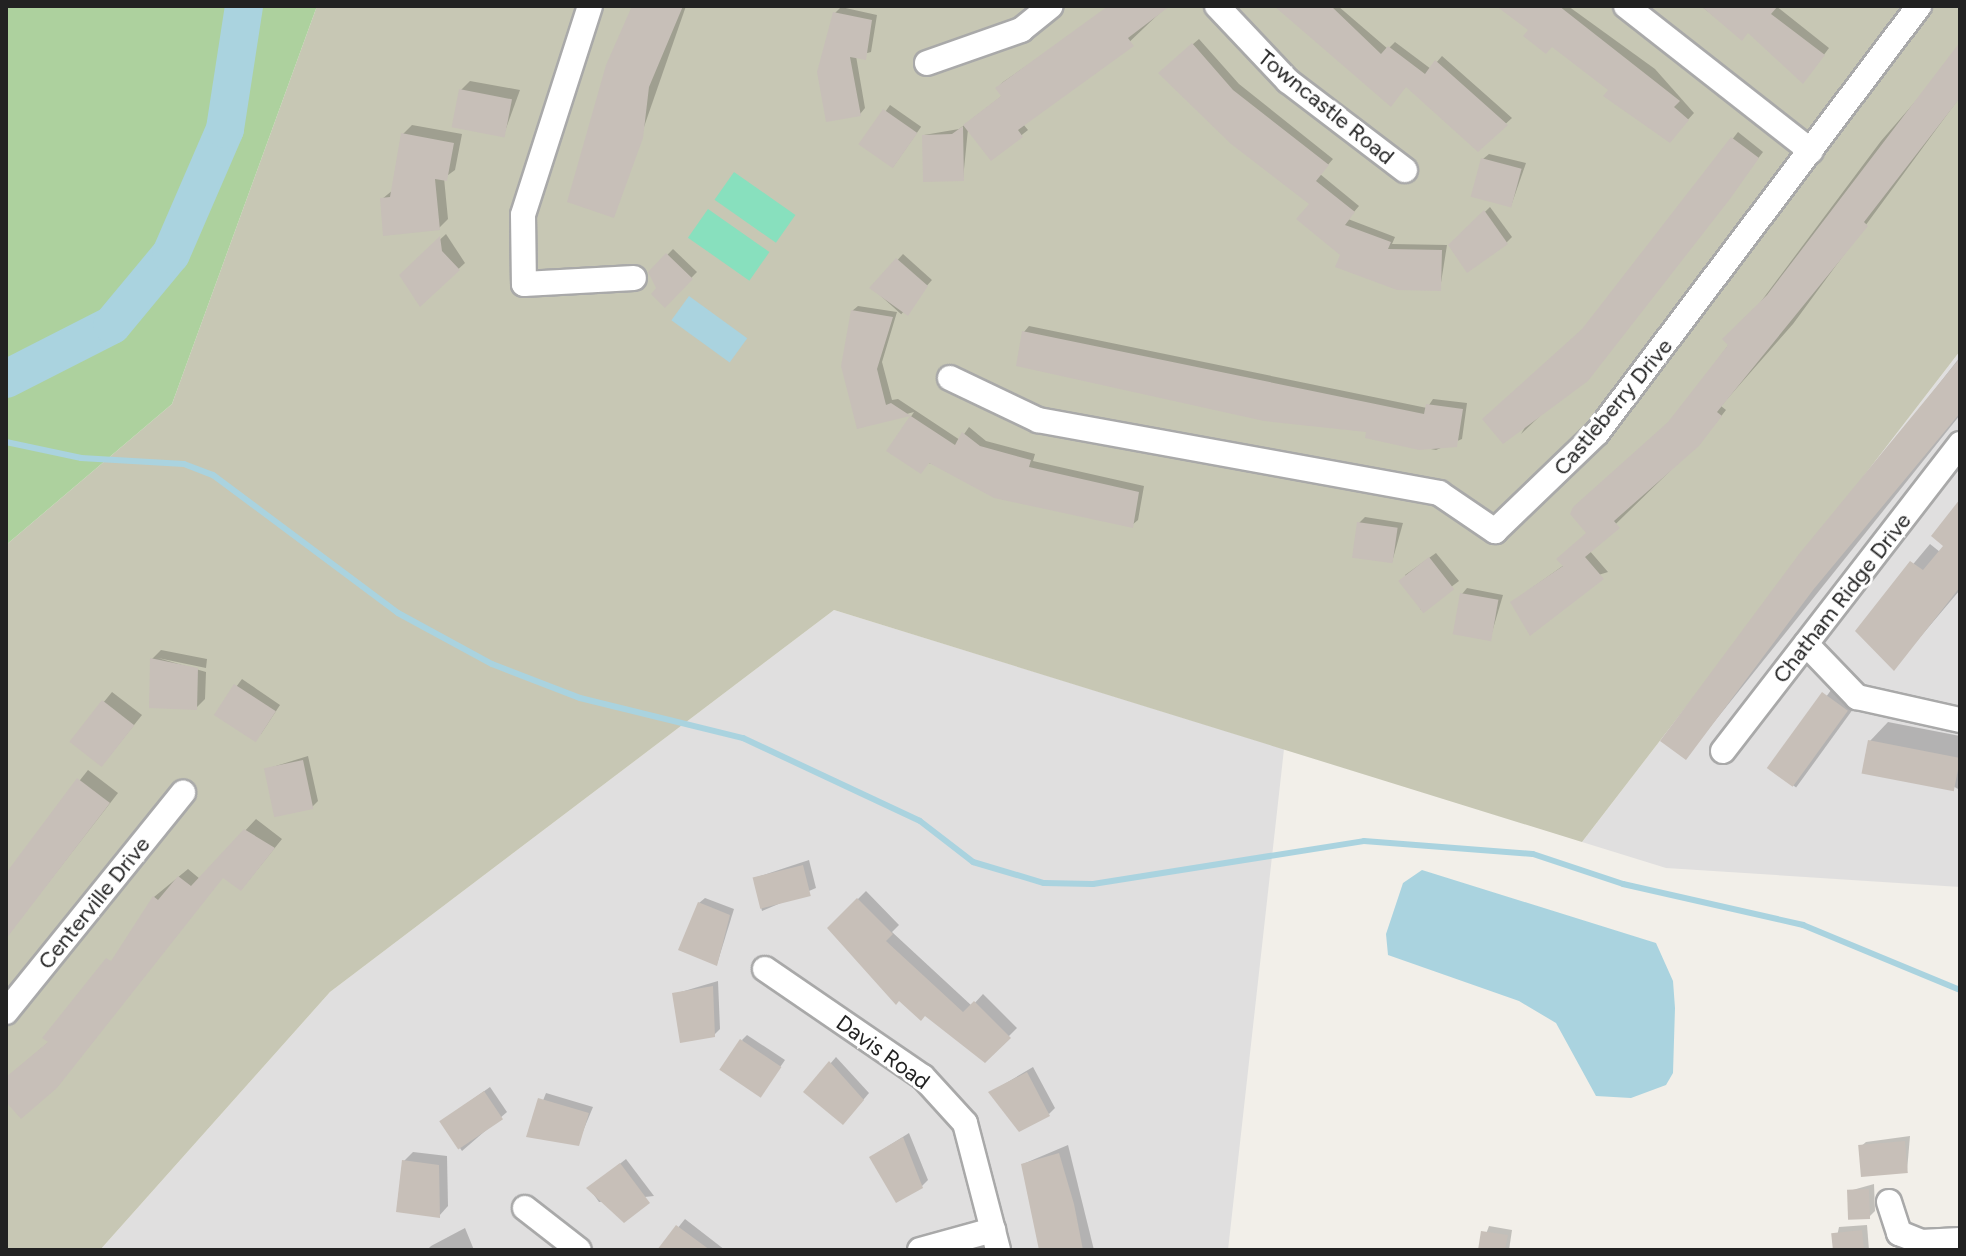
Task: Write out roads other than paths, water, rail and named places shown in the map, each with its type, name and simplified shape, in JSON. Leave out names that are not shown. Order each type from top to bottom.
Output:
[{"type":"street","points":[[590,6],[523,215],[524,284],[634,278]]},
{"type":"street","points":[[927,63],[1021,30],[1051,6]]},
{"type":"street","name":"Towncastle Road","points":[[1217,6],[1288,81],[1405,170]]},
{"type":"street","points":[[1626,6],[1811,151]]},
{"type":"street","name":"Castleberry Drive","points":[[950,378],[1038,420],[1439,493],[1495,531],[1597,433],[1919,6]]},
{"type":"street","name":"Chatham Ridge Drive","points":[[1723,751],[1960,444]]},
{"type":"street","points":[[1806,644],[1857,697],[1960,720]]},
{"type":"street","name":"Centerville Drive","points":[[6,1012],[183,793]]},
{"type":"street","name":"Davis Road","points":[[765,969],[923,1077],[965,1123],[996,1240]]},
{"type":"street","points":[[1889,1202],[1899,1233],[1921,1242],[1960,1240]]},
{"type":"street","points":[[525,1208],[579,1250]]},
{"type":"street","points":[[920,1250],[996,1240]]},
{"type":"water","points":[[689,296],[747,338],[730,363],[671,320]]},
{"type":"water","points":[[1422,870],[1656,943],[1673,981],[1675,1008],[1673,1073],[1666,1085],[1631,1098],[1596,1096],[1556,1023],[1519,1001],[1388,955],[1386,934],[1403,883]]},
{"type":"waterway","points":[[6,379],[112,325],[171,254],[225,129],[244,6]]},
{"type":"waterway","points":[[6,442],[81,458],[184,464],[213,475],[398,613],[492,664],[580,698],[743,738],[920,821],[973,862],[1044,883],[1093,884],[1364,841],[1533,854],[1623,884],[1803,925],[1960,990]]}]
